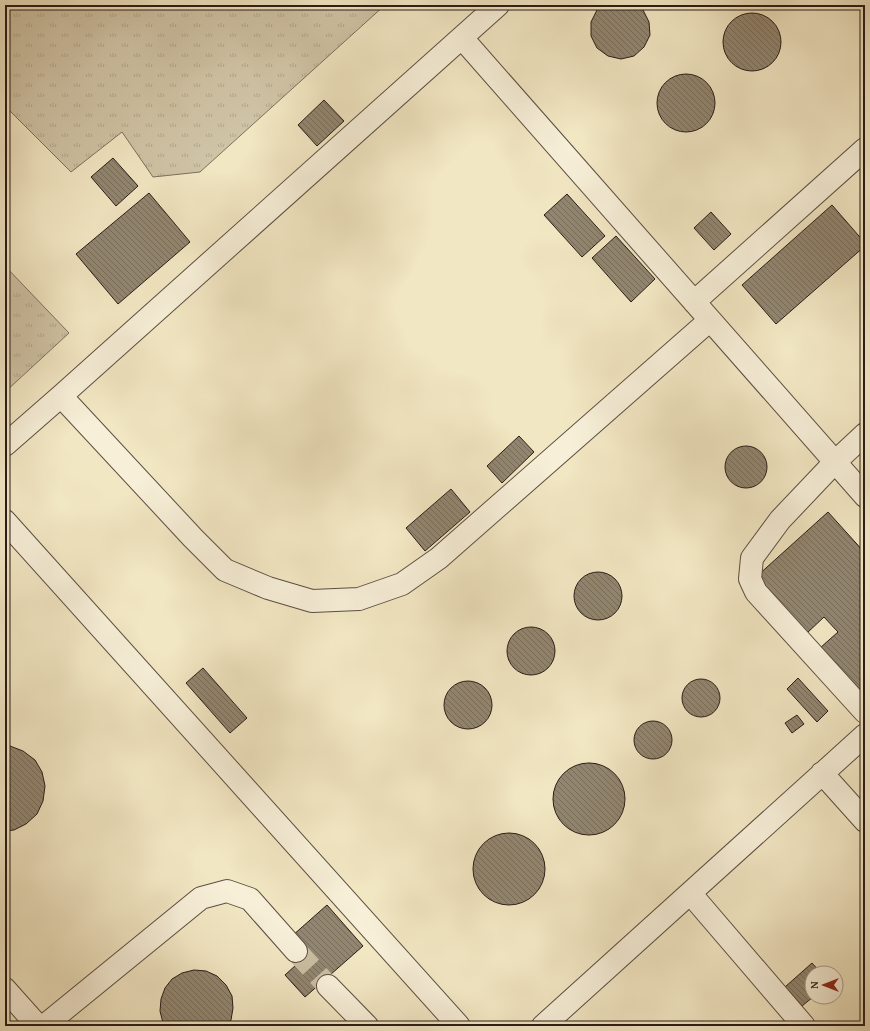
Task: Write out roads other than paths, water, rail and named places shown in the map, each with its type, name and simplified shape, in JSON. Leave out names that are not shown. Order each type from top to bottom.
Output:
[{"type":"lane","points":[[5,445],[498,5]]},
{"type":"lane","points":[[462,38],[865,496]]},
{"type":"lane","points":[[694,302],[865,149]]},
{"type":"lane","points":[[61,396],[192,538],[226,570],[268,588],[312,601],[359,599],[402,584],[439,558],[710,320]]},
{"type":"lane","points":[[865,434],[835,462],[780,520],[752,558],[750,579],[756,592],[865,712]]},
{"type":"lane","points":[[5,521],[459,1026]]},
{"type":"lane","points":[[543,1026],[865,735]]},
{"type":"lane","points":[[822,774],[865,820]]},
{"type":"lane","points":[[44,1026],[201,898],[227,891],[250,898],[296,951]]},
{"type":"lane","points":[[690,893],[804,1026]]},
{"type":"lane","points":[[328,986],[367,1026]]},
{"type":"lane","points":[[5,989],[38,1026]]},
{"type":"tunnel","points":[[296,951],[328,986]]}]
